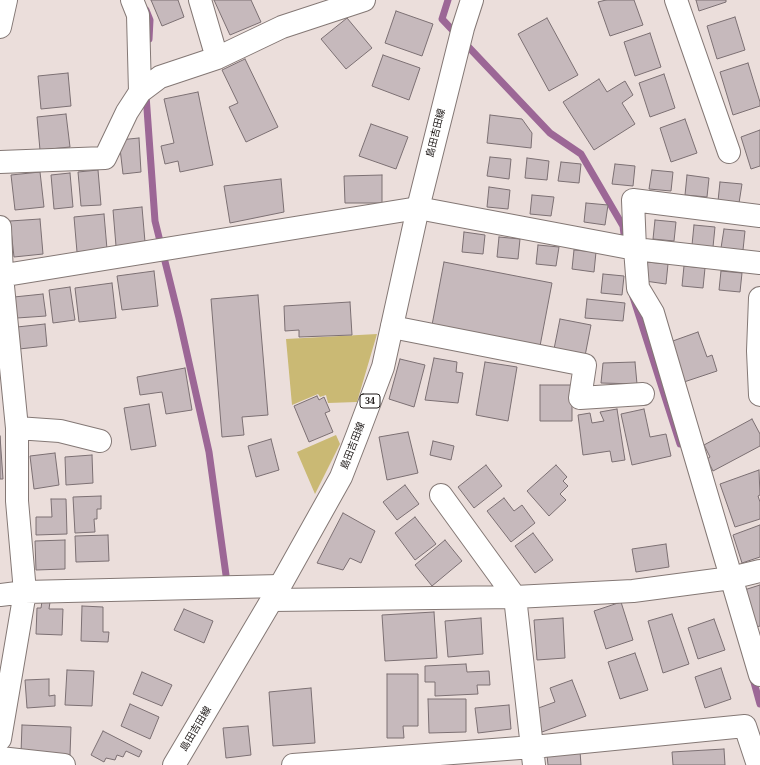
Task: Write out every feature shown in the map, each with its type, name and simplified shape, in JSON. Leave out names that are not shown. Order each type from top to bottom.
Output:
[{"type":"street","points":[[0,27],[6,0]]},
{"type":"street","points":[[132,0],[138,15],[140,92]]},
{"type":"street","points":[[200,0],[217,58]]},
{"type":"street","points":[[0,162],[105,158],[127,112],[140,92],[160,77],[217,58],[282,27],[364,0]]},
{"type":"street","points":[[676,0],[729,152]]},
{"type":"street","name":"島田吉田線","points":[[174,765],[276,593],[341,477],[383,367],[418,208],[471,1]]},
{"type":"street","points":[[760,216],[633,200],[638,288],[653,313],[730,578],[760,675]]},
{"type":"street","points":[[1,276],[418,208],[635,249],[760,263]]},
{"type":"street","points":[[0,227],[1,276],[17,428],[17,501],[25,592],[0,739]]},
{"type":"street","points":[[760,298],[758,351],[760,394]]},
{"type":"street","points":[[392,327],[584,365],[580,398],[643,394]]},
{"type":"street","points":[[17,428],[60,431],[100,441]]},
{"type":"street","points":[[441,495],[514,597],[534,756]]},
{"type":"street","points":[[0,595],[25,592],[276,593],[514,597],[633,591],[730,578],[760,571]]},
{"type":"street","points":[[293,765],[534,756],[745,726],[758,765]]},
{"type":"street","points":[[0,758],[64,765]]},
{"type":"shaded area","points":[[377,334],[357,402],[328,403],[326,395],[320,397],[318,394],[292,405],[286,339]]},
{"type":"shaded area","points":[[336,435],[340,444],[315,494],[297,452]]},
{"type":"building","points":[[151,0],[178,0],[184,17],[162,26]]},
{"type":"building","points":[[214,0],[251,0],[261,22],[230,35]]},
{"type":"building","points":[[606,0],[634,0],[643,25],[610,36],[598,2]]},
{"type":"building","points":[[696,0],[726,0],[726,2],[699,11]]},
{"type":"building","points":[[396,11],[433,24],[422,56],[385,43]]},
{"type":"building","points":[[735,17],[745,50],[717,59],[707,26]]},
{"type":"building","points":[[347,18],[372,48],[346,69],[321,39]]},
{"type":"building","points":[[547,18],[578,75],[549,91],[518,34]]},
{"type":"building","points":[[650,33],[661,67],[635,76],[624,42]]},
{"type":"building","points":[[383,55],[420,68],[409,100],[372,86]]},
{"type":"building","points":[[245,59],[278,127],[246,142],[229,107],[238,103],[222,70]]},
{"type":"building","points":[[748,63],[760,106],[733,115],[720,72]]},
{"type":"building","points":[[68,73],[71,106],[41,109],[38,76]]},
{"type":"building","points":[[664,74],[675,108],[650,117],[639,83]]},
{"type":"building","points":[[599,79],[607,92],[625,81],[633,95],[622,103],[635,124],[594,150],[563,102]]},
{"type":"building","points":[[198,92],[213,165],[180,172],[178,161],[165,164],[161,146],[174,143],[164,99]]},
{"type":"building","points":[[66,114],[70,147],[40,150],[37,117]]},
{"type":"building","points":[[490,115],[522,119],[532,133],[531,148],[487,143]]},
{"type":"building","points":[[685,119],[697,153],[671,162],[660,128]]},
{"type":"building","points":[[371,124],[408,137],[396,169],[359,156]]},
{"type":"building","points":[[760,130],[760,166],[751,169],[741,137]]},
{"type":"building","points":[[139,138],[141,172],[123,174],[119,140]]},
{"type":"building","points":[[490,157],[511,159],[509,179],[487,176]]},
{"type":"building","points":[[527,158],[549,161],[547,180],[525,178]]},
{"type":"building","points":[[561,162],[581,164],[579,183],[558,181]]},
{"type":"building","points":[[615,164],[635,166],[633,186],[612,184]]},
{"type":"building","points":[[98,170],[101,205],[81,206],[78,172]]},
{"type":"building","points":[[652,170],[673,172],[671,191],[649,189]]},
{"type":"building","points":[[40,172],[44,207],[15,210],[11,175]]},
{"type":"building","points":[[70,173],[73,207],[54,209],[51,175]]},
{"type":"building","points":[[382,175],[382,203],[345,203],[344,176]]},
{"type":"building","points":[[687,175],[709,178],[707,197],[685,195]]},
{"type":"building","points":[[281,179],[284,212],[230,223],[224,186]]},
{"type":"building","points":[[720,182],[742,184],[739,203],[718,201]]},
{"type":"building","points":[[489,187],[510,190],[508,209],[487,207]]},
{"type":"building","points":[[532,195],[554,197],[551,216],[530,214]]},
{"type":"building","points":[[586,203],[608,205],[605,225],[584,222]]},
{"type":"building","points":[[142,207],[145,242],[116,246],[113,210]]},
{"type":"building","points":[[104,214],[107,249],[77,252],[74,217]]},
{"type":"building","points":[[40,219],[43,254],[14,257],[10,221]]},
{"type":"building","points":[[655,220],[676,222],[674,241],[653,239]]},
{"type":"building","points":[[694,225],[715,227],[713,247],[692,245]]},
{"type":"building","points":[[724,229],[745,231],[743,250],[721,248]]},
{"type":"building","points":[[464,232],[485,235],[483,254],[462,252]]},
{"type":"building","points":[[499,237],[520,239],[518,259],[497,257]]},
{"type":"building","points":[[538,245],[559,247],[556,266],[536,264]]},
{"type":"building","points":[[574,250],[596,252],[594,272],[572,269]]},
{"type":"building","points":[[444,262],[552,283],[540,346],[432,325]]},
{"type":"building","points":[[647,262],[668,264],[666,284],[645,281]]},
{"type":"building","points":[[684,266],[705,268],[703,288],[682,286]]},
{"type":"building","points":[[154,271],[158,306],[122,310],[117,276]]},
{"type":"building","points":[[721,271],[742,273],[740,292],[719,290]]},
{"type":"building","points":[[603,274],[624,276],[622,295],[601,293]]},
{"type":"building","points":[[112,283],[116,318],[79,322],[75,288]]},
{"type":"building","points":[[70,287],[75,320],[53,323],[49,290]]},
{"type":"building","points":[[43,294],[46,316],[17,318],[14,297]]},
{"type":"building","points":[[258,295],[268,415],[242,417],[244,435],[222,437],[211,299]]},
{"type":"building","points":[[587,299],[625,303],[623,321],[585,318]]},
{"type":"building","points":[[350,302],[352,335],[299,337],[299,330],[285,331],[284,306]]},
{"type":"building","points":[[560,319],[591,325],[585,356],[554,349]]},
{"type":"building","points":[[45,324],[47,346],[19,349],[17,327]]},
{"type":"building","points":[[698,332],[707,357],[712,355],[717,371],[684,382],[670,342]]},
{"type":"building","points":[[434,358],[457,362],[456,372],[463,373],[458,403],[425,400]]},
{"type":"building","points":[[400,359],[425,365],[414,407],[389,399]]},
{"type":"building","points":[[485,362],[517,367],[508,421],[476,415]]},
{"type":"building","points":[[635,362],[637,384],[601,383],[603,363]]},
{"type":"building","points":[[185,368],[192,410],[166,414],[162,392],[140,395],[137,377]]},
{"type":"building","points":[[540,385],[572,385],[572,421],[540,421]]},
{"type":"building","points":[[317,396],[319,400],[324,397],[330,411],[325,413],[333,432],[309,442],[294,406]]},
{"type":"building","points":[[149,404],[156,446],[131,450],[124,408]]},
{"type":"building","points":[[617,409],[625,460],[612,462],[610,451],[583,455],[578,415],[590,413],[592,423],[604,421],[600,412]]},
{"type":"building","points":[[644,409],[650,437],[666,434],[671,456],[632,465],[621,414]]},
{"type":"building","points":[[752,419],[760,434],[760,446],[713,471],[707,459],[710,457],[704,445]]},
{"type":"building","points":[[408,432],[418,473],[387,480],[379,437]]},
{"type":"building","points":[[0,436],[3,479],[0,479]]},
{"type":"building","points":[[271,439],[279,470],[256,477],[248,446]]},
{"type":"building","points":[[433,441],[454,446],[451,460],[430,455]]},
{"type":"building","points":[[55,453],[59,485],[34,489],[30,456]]},
{"type":"building","points":[[92,455],[93,483],[66,485],[65,457]]},
{"type":"building","points":[[486,465],[502,486],[474,508],[458,487]]},
{"type":"building","points":[[556,465],[567,477],[563,481],[568,486],[560,494],[566,500],[549,516],[527,491]]},
{"type":"building","points":[[759,470],[760,495],[758,496],[760,502],[760,519],[735,527],[720,484]]},
{"type":"building","points":[[405,485],[419,504],[397,520],[383,502]]},
{"type":"building","points":[[101,496],[101,509],[97,509],[97,519],[94,519],[95,532],[75,533],[73,497]]},
{"type":"building","points":[[504,498],[514,511],[522,505],[535,523],[511,542],[487,511]]},
{"type":"building","points":[[51,499],[66,499],[67,534],[36,535],[36,517],[52,517]]},
{"type":"building","points":[[343,513],[375,531],[361,563],[350,558],[343,570],[317,563]]},
{"type":"building","points":[[415,517],[436,544],[415,560],[395,533]]},
{"type":"building","points":[[760,525],[760,557],[742,563],[733,535]]},
{"type":"building","points":[[533,533],[553,560],[535,573],[515,546]]},
{"type":"building","points":[[108,535],[109,561],[76,562],[75,536]]},
{"type":"building","points":[[65,540],[65,569],[36,570],[35,541]]},
{"type":"building","points":[[445,540],[462,561],[432,586],[415,565]]},
{"type":"building","points":[[666,544],[669,567],[636,572],[632,549]]},
{"type":"building","points":[[760,585],[760,626],[753,628],[741,591]]},
{"type":"building","points":[[42,601],[50,602],[49,609],[63,609],[62,635],[36,634],[37,608],[41,608]]},
{"type":"building","points":[[621,602],[633,640],[606,649],[594,611]]},
{"type":"building","points":[[82,606],[103,607],[103,632],[109,632],[108,642],[81,641]]},
{"type":"building","points":[[184,609],[213,621],[204,643],[174,630]]},
{"type":"building","points":[[434,612],[437,658],[385,661],[382,615]]},
{"type":"building","points":[[672,614],[689,664],[663,673],[648,621]]},
{"type":"building","points":[[481,618],[483,654],[448,657],[445,621]]},
{"type":"building","points":[[563,618],[565,658],[537,660],[534,620]]},
{"type":"building","points":[[714,619],[725,650],[698,659],[688,628]]},
{"type":"building","points":[[635,653],[648,690],[620,699],[608,662]]},
{"type":"building","points":[[466,664],[467,672],[489,671],[490,685],[477,685],[478,694],[435,696],[435,682],[425,682],[425,666]]},
{"type":"building","points":[[721,668],[731,699],[705,708],[695,677]]},
{"type":"building","points":[[67,670],[94,671],[92,706],[65,705]]},
{"type":"building","points":[[142,672],[172,685],[162,706],[133,694]]},
{"type":"building","points":[[387,674],[418,674],[418,726],[403,726],[404,738],[387,738]]},
{"type":"building","points":[[49,679],[49,696],[55,695],[55,706],[27,708],[25,680]]},
{"type":"building","points":[[572,680],[586,716],[542,732],[533,710],[555,702],[550,688]]},
{"type":"building","points":[[311,688],[315,743],[273,746],[269,692]]},
{"type":"building","points":[[428,699],[466,699],[466,732],[429,733]]},
{"type":"building","points":[[130,704],[159,717],[150,739],[121,726]]},
{"type":"building","points":[[509,705],[511,729],[478,733],[475,708]]},
{"type":"building","points":[[22,725],[71,727],[70,755],[21,753]]},
{"type":"building","points":[[248,726],[251,755],[226,758],[223,728]]},
{"type":"building","points":[[103,731],[142,751],[139,757],[126,751],[123,757],[117,755],[115,760],[106,758],[104,762],[91,755]]},
{"type":"building","points":[[724,749],[725,765],[673,765],[672,752]]},
{"type":"building","points":[[580,751],[581,765],[548,765],[547,755]]},
{"type":"waterway","points":[[448,0],[442,19],[550,133],[581,154],[623,226],[624,234]]},
{"type":"waterway","points":[[146,10],[150,20],[149,39]]},
{"type":"waterway","points":[[146,95],[155,221],[179,318],[209,452],[226,575]]},
{"type":"waterway","points":[[633,297],[680,444]]},
{"type":"waterway","points":[[752,675],[760,704]]}]
